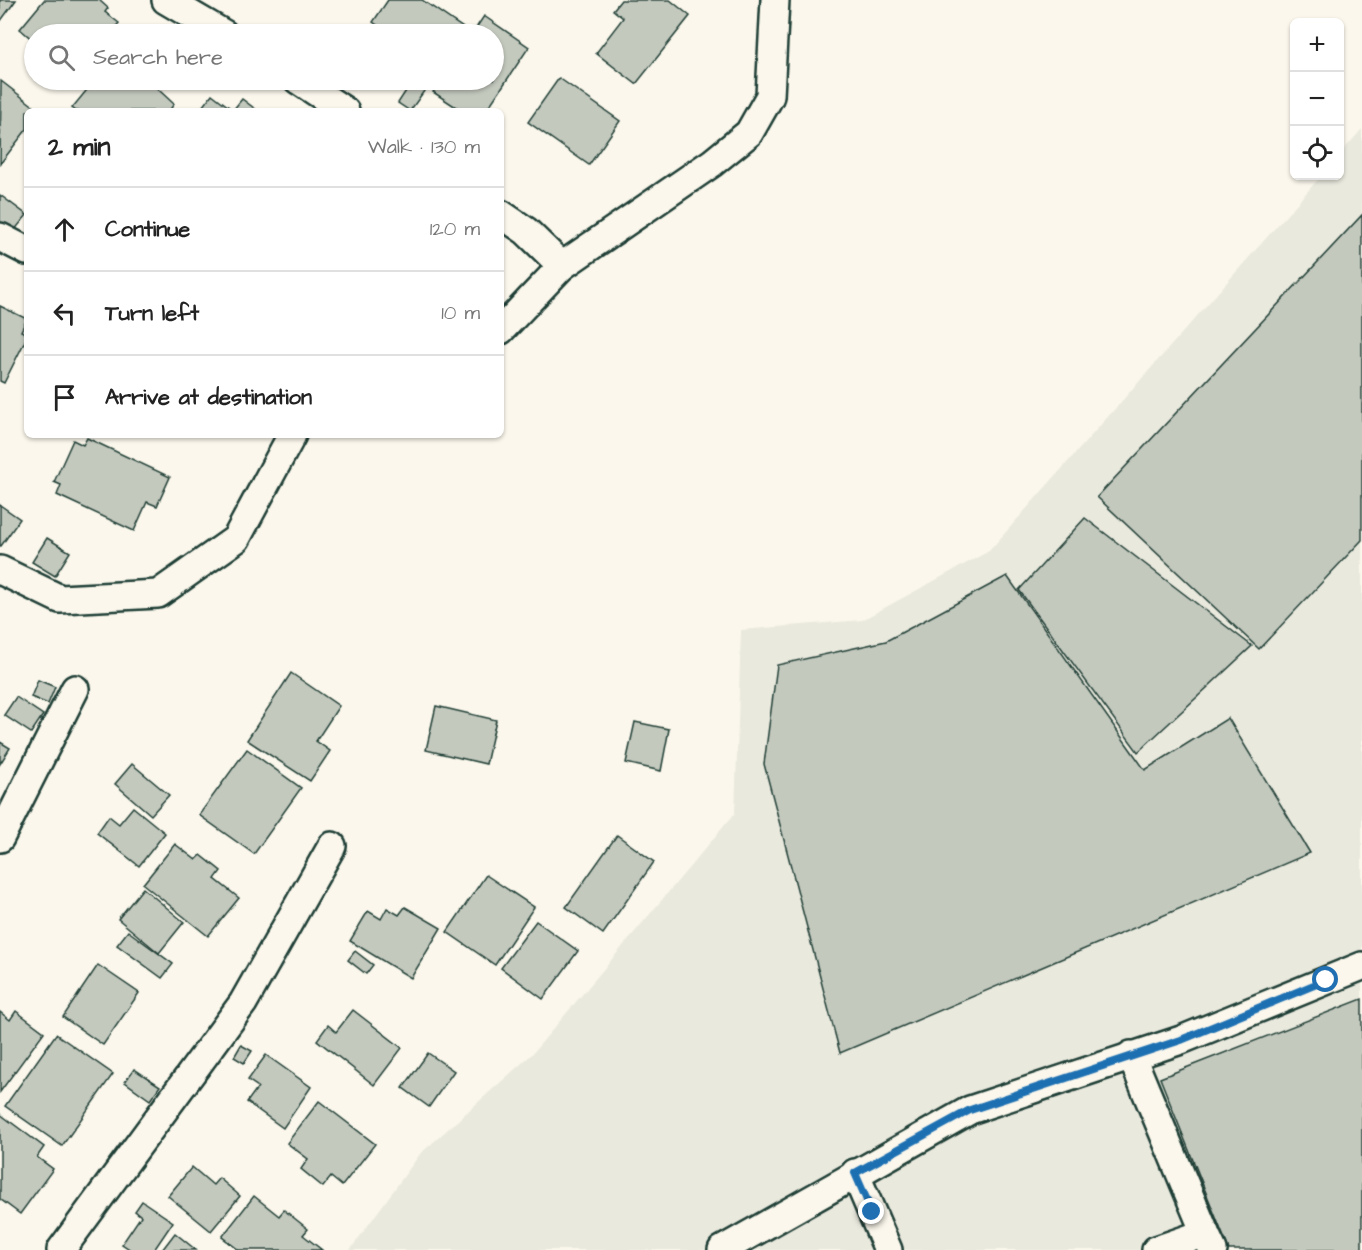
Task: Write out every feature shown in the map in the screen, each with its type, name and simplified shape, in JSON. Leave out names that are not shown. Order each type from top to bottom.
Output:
[{"type":"street","points":[[166,0],[207,24]]},
{"type":"street","points":[[504,327],[562,266],[712,163],[749,133],[770,96],[775,0]]},
{"type":"street","points":[[313,90],[340,108]]},
{"type":"street","points":[[504,216],[526,231],[562,266]]},
{"type":"street","points":[[0,237],[24,249]]},
{"type":"street","points":[[0,570],[60,599],[158,594],[236,539],[290,438]]},
{"type":"street","points":[[0,838],[75,689]]},
{"type":"street","points":[[61,1250],[243,1003],[332,846]]},
{"type":"street","points":[[722,1250],[970,1110],[1181,1040],[1362,966]]},
{"type":"street","points":[[1131,1055],[1209,1241],[1156,1250]]},
{"type":"street","points":[[855,1173],[888,1250]]},
{"type":"shaded area","points":[[1362,129],[1362,1250],[350,1250],[420,1154],[532,1054],[735,813],[741,630],[862,620],[989,551],[1317,180],[1344,180],[1344,149]]},
{"type":"building","points":[[0,0],[16,0],[0,22]]},
{"type":"building","points":[[44,0],[99,0],[108,8],[105,12],[119,23],[118,24],[24,24]]},
{"type":"building","points":[[388,0],[422,0],[457,24],[376,24],[373,22]]},
{"type":"building","points":[[621,0],[670,0],[690,16],[636,84],[596,53],[623,18],[613,10]]},
{"type":"building","points":[[484,16],[496,24],[479,24]]},
{"type":"building","points":[[504,30],[529,47],[504,84]]},
{"type":"building","points":[[559,78],[620,121],[589,165],[528,122]]},
{"type":"building","points":[[1,81],[36,108],[24,108],[24,133],[0,164]]},
{"type":"building","points":[[87,90],[159,90],[174,104],[171,108],[72,108]]},
{"type":"building","points":[[406,90],[425,90],[412,108],[406,108],[398,103]]},
{"type":"building","points":[[434,90],[500,90],[488,108],[457,108],[433,92]]},
{"type":"building","points":[[212,94],[230,108],[201,108]]},
{"type":"building","points":[[242,99],[254,108],[235,108]]},
{"type":"building","points":[[0,195],[24,213],[24,219],[9,237],[0,230]]},
{"type":"building","points":[[1362,215],[1362,540],[1259,649],[1097,497]]},
{"type":"building","points":[[0,306],[24,318],[21,331],[24,332],[24,343],[4,383],[0,381]]},
{"type":"building","points":[[87,438],[170,477],[157,506],[147,502],[134,531],[57,495],[61,485],[54,482],[73,440],[83,445]]},
{"type":"building","points":[[0,505],[20,519],[1,546],[0,546]]},
{"type":"building","points":[[1085,518],[1252,646],[1138,752],[1019,590]]},
{"type":"building","points":[[47,538],[70,552],[55,576],[32,562]]},
{"type":"building","points":[[1007,576],[1145,770],[1228,718],[1310,853],[840,1053],[764,764],[777,665],[886,641]]},
{"type":"building","points":[[291,673],[339,706],[316,741],[330,751],[310,781],[247,740]]},
{"type":"building","points":[[38,680],[55,687],[48,704],[31,697]]},
{"type":"building","points":[[16,697],[43,715],[31,733],[4,715]]},
{"type":"building","points":[[436,706],[496,720],[486,764],[426,750]]},
{"type":"building","points":[[635,722],[669,729],[661,771],[626,763]]},
{"type":"building","points":[[0,742],[10,748],[0,764]]},
{"type":"building","points":[[247,749],[301,788],[254,854],[199,815]]},
{"type":"building","points":[[132,764],[169,795],[151,815],[115,784]]},
{"type":"building","points":[[133,807],[165,833],[139,866],[97,833],[109,816],[119,824]]},
{"type":"building","points":[[617,835],[654,862],[603,934],[566,907]]},
{"type":"building","points":[[175,844],[196,860],[201,855],[221,871],[215,879],[239,898],[208,936],[143,884]]},
{"type":"building","points":[[486,875],[534,907],[495,965],[447,932]]},
{"type":"building","points":[[143,888],[184,922],[159,953],[118,919]]},
{"type":"building","points":[[405,907],[441,928],[411,978],[350,941],[368,911],[381,919],[387,908],[399,915]]},
{"type":"building","points":[[536,921],[578,951],[543,999],[501,968]]},
{"type":"building","points":[[128,931],[173,964],[162,978],[117,945]]},
{"type":"building","points":[[355,951],[373,965],[366,974],[348,960]]},
{"type":"building","points":[[98,965],[139,993],[103,1045],[63,1017]]},
{"type":"building","points":[[1362,999],[1362,1250],[1229,1250],[1160,1078]]},
{"type":"building","points":[[353,1010],[402,1048],[374,1085],[317,1040],[328,1025],[336,1032]]},
{"type":"building","points":[[16,1011],[44,1032],[0,1092],[0,1012],[10,1020]]},
{"type":"building","points":[[56,1034],[113,1074],[62,1146],[5,1106]]},
{"type":"building","points":[[241,1045],[252,1051],[244,1063],[234,1057]]},
{"type":"building","points":[[428,1053],[454,1071],[429,1107],[403,1088]]},
{"type":"building","points":[[266,1055],[311,1087],[283,1128],[247,1102],[258,1087],[248,1080]]},
{"type":"building","points":[[134,1069],[160,1086],[150,1100],[125,1082]]},
{"type":"building","points":[[319,1101],[375,1144],[342,1186],[331,1177],[323,1187],[301,1169],[308,1159],[287,1143]]},
{"type":"building","points":[[0,1114],[44,1147],[37,1157],[53,1169],[20,1214],[0,1199]]},
{"type":"building","points":[[192,1167],[213,1185],[219,1178],[240,1196],[211,1231],[168,1196]]},
{"type":"building","points":[[254,1196],[279,1216],[284,1210],[308,1229],[303,1235],[322,1250],[239,1250],[222,1237]]},
{"type":"building","points":[[142,1201],[173,1222],[154,1250],[131,1250],[122,1244],[141,1216],[135,1211]]},
{"type":"building","points":[[175,1233],[196,1250],[162,1250]]},
{"type":"route","points":[[872,1212],[855,1173],[970,1110],[1181,1040],[1326,980]]}]
